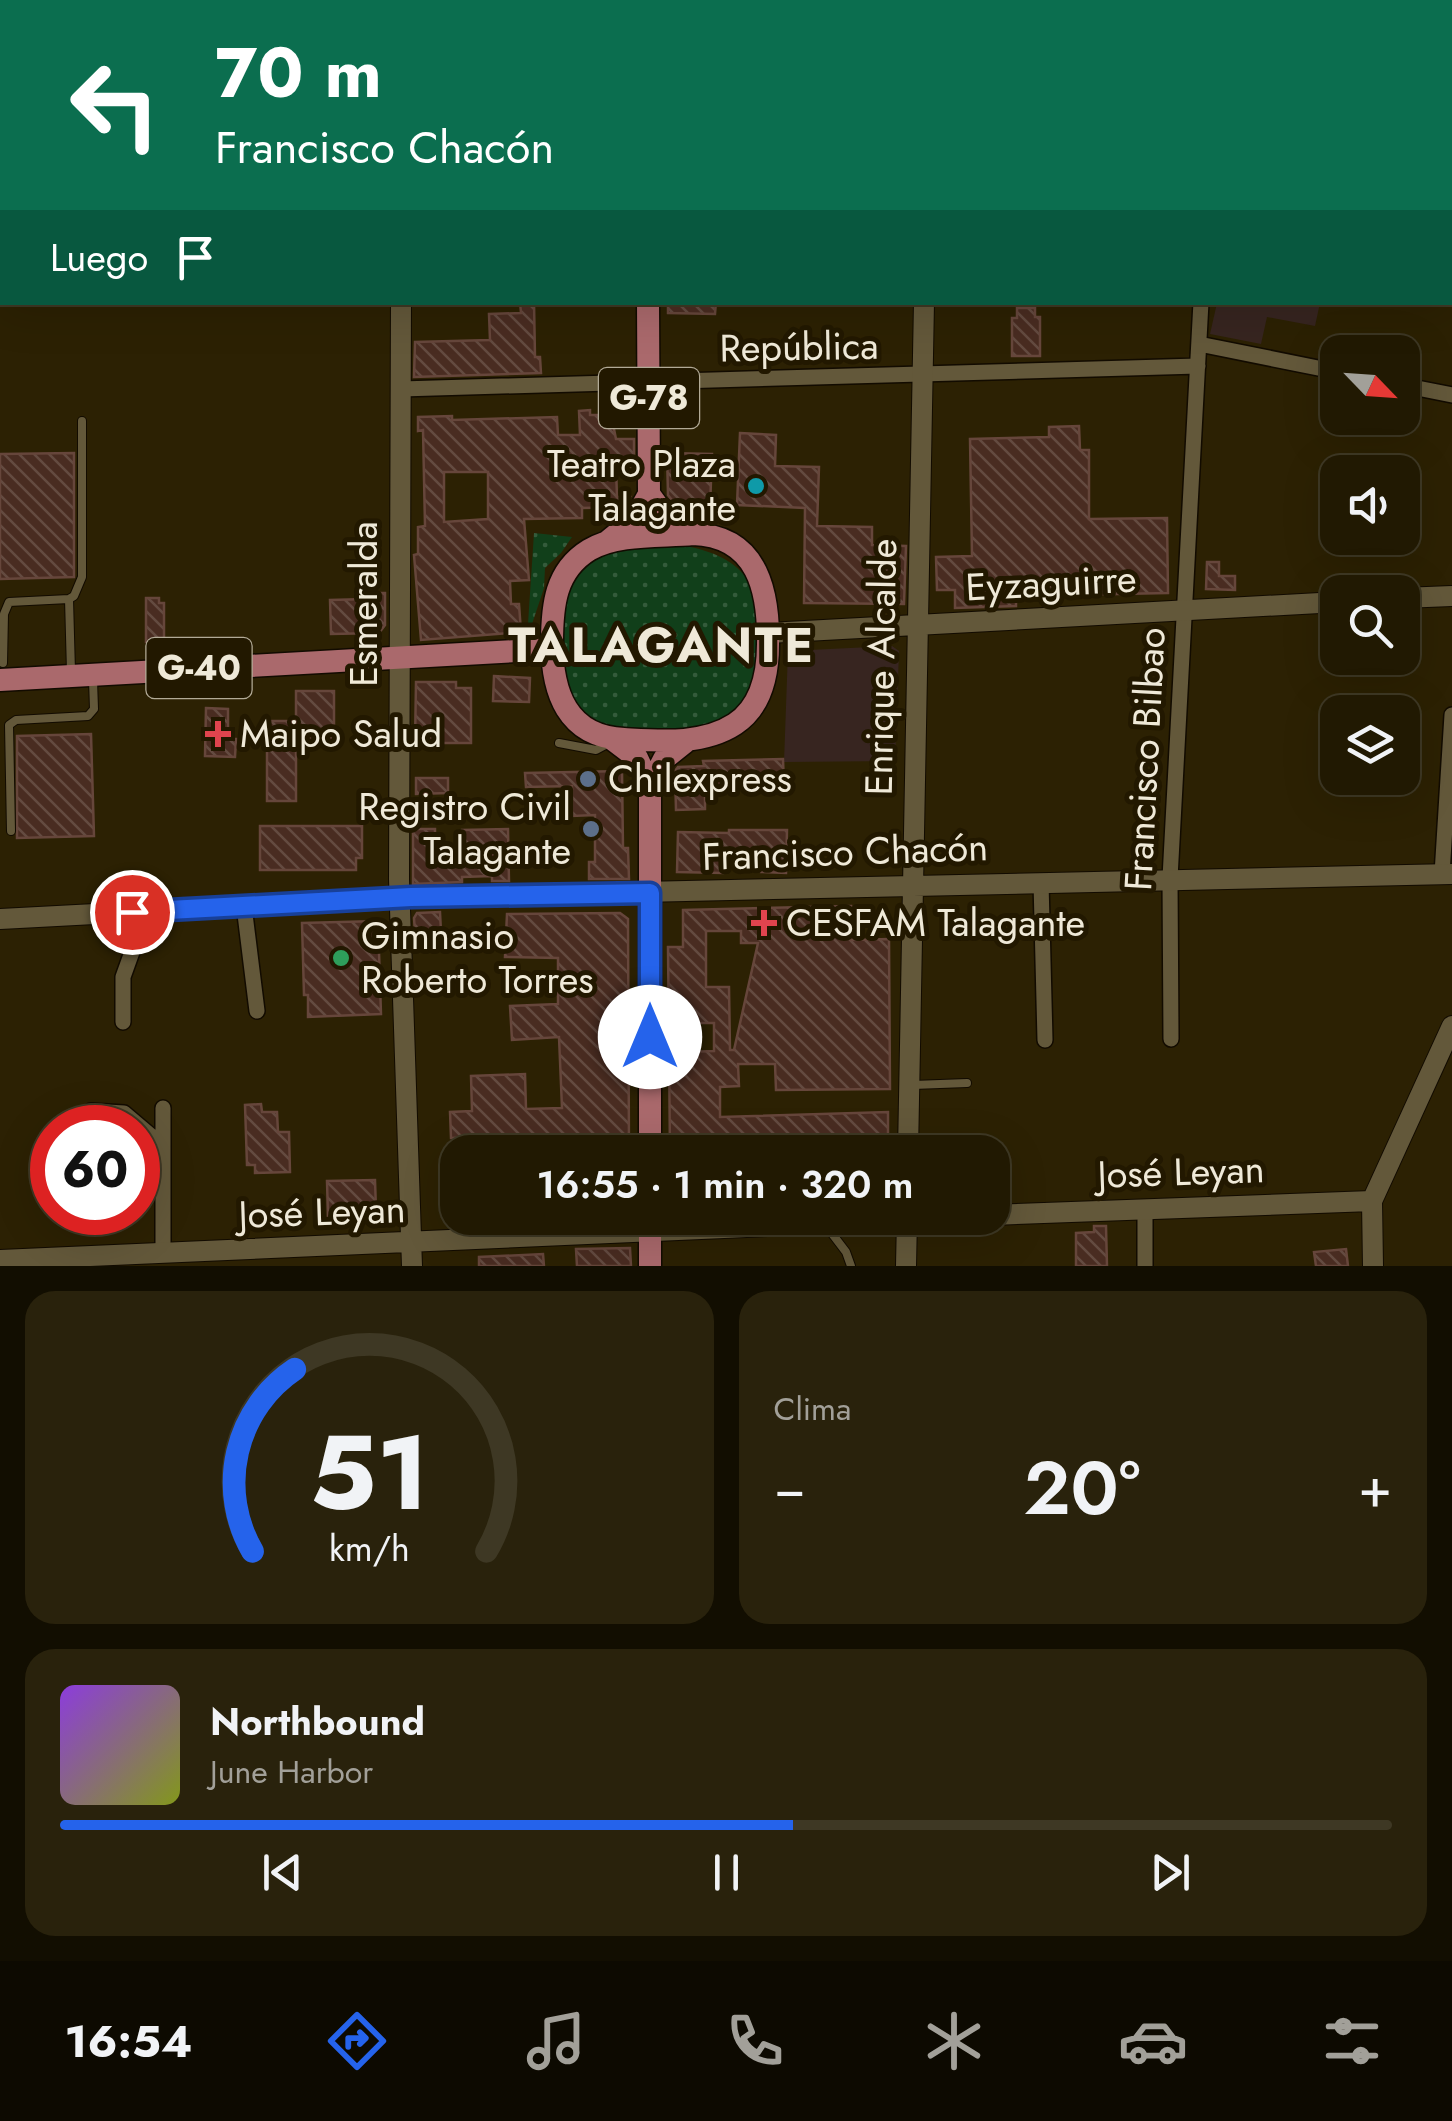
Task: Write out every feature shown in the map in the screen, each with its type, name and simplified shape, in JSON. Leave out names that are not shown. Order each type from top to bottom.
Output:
[{"type":"main road","name":"G-78","points":[[648,305],[649,494]]},
{"type":"main road","points":[[650,1135],[650,786],[637,758],[612,739],[580,724],[564,706],[554,682],[554,603],[560,582],[577,559],[607,542],[636,518],[649,494],[665,516],[693,534]]},
{"type":"main road","points":[[607,542],[693,534],[724,541],[753,564],[766,596],[768,634],[765,680],[752,707],[726,730],[688,740],[612,739]]},
{"type":"main road","name":"G-40","points":[[2,671],[82,675],[552,648]]},
{"type":"main road","points":[[650,786],[664,759],[688,740]]},
{"type":"main road","points":[[650,1235],[650,1266]]},
{"type":"street","name":"Esmeralda","points":[[402,305],[400,898],[412,1266]]},
{"type":"street","name":"Enrique Alcalde","points":[[908,1135],[924,305]]},
{"type":"street","name":"Francisco Bilbao","points":[[1171,1038],[1170,878],[1201,305]]},
{"type":"street","points":[[1199,344],[1320,368]]},
{"type":"street","name":"República","points":[[402,389],[1198,366]]},
{"type":"street","points":[[1420,389],[1452,396]]},
{"type":"street","points":[[1420,597],[1452,596]]},
{"type":"street","name":"Eyzaguirre","points":[[768,634],[1320,603]]},
{"type":"street","points":[[1447,874],[1452,715]]},
{"type":"street","name":"Francisco Chacón","points":[[0,919],[400,898],[1447,874]]},
{"type":"street","points":[[1041,882],[1045,1040]]},
{"type":"street","points":[[244,906],[256,1010]]},
{"type":"street","points":[[123,1022],[122,977],[132,952],[132,912]]},
{"type":"street","points":[[1374,1266],[1372,1200],[1452,1026]]},
{"type":"street","points":[[163,1108],[163,1253]]},
{"type":"street","name":"José Leyan","points":[[1010,1214],[1372,1200]]},
{"type":"street","points":[[1144,1208],[1145,1266]]},
{"type":"street","name":"José Leyan","points":[[0,1260],[518,1235]]},
{"type":"street","points":[[906,1266],[907,1235]]},
{"type":"lane","points":[[2,671],[8,602],[68,599],[74,596],[82,577],[82,421]]},
{"type":"lane","points":[[11,831],[5,786],[10,722],[88,716],[94,708],[82,675],[68,599]]},
{"type":"lane","points":[[559,743],[596,750],[612,739]]},
{"type":"lane","points":[[909,1085],[967,1083]]},
{"type":"lane","points":[[833,1235],[851,1266]]},
{"type":"shaded area","points":[[1216,305],[1320,305],[1315,326],[1267,317],[1261,344],[1210,334]]},
{"type":"shaded area","points":[[892,646],[899,651],[895,761],[784,762],[788,651]]},
{"type":"green space","points":[[534,533],[572,537],[545,568],[544,588],[527,639]]},
{"type":"green space","points":[[686,546],[730,563],[753,589],[759,635],[751,691],[736,713],[705,731],[636,732],[599,724],[578,707],[563,668],[561,622],[573,581],[584,567],[607,553]]},
{"type":"building","points":[[520,305],[534,305],[535,357],[540,357],[541,373],[414,377],[415,342],[490,340],[489,314],[521,313]]},
{"type":"building","points":[[668,305],[716,305],[715,314],[668,313]]},
{"type":"building","points":[[1017,308],[1035,308],[1035,317],[1040,317],[1040,356],[1012,356],[1012,318],[1017,318]]},
{"type":"building","points":[[590,410],[590,415],[599,415],[599,420],[612,419],[616,439],[634,439],[634,466],[616,467],[617,497],[630,497],[624,507],[582,508],[582,518],[524,519],[529,580],[510,581],[511,604],[519,604],[521,632],[421,640],[414,555],[418,554],[418,527],[425,526],[423,430],[418,431],[418,417],[557,417],[558,435],[580,435],[579,411]],"holes":[[[444,472],[488,472],[488,519],[444,522]]]},
{"type":"building","points":[[1079,426],[1080,450],[1089,450],[1089,519],[1167,518],[1168,593],[1016,596],[1016,606],[955,608],[955,590],[937,590],[936,557],[972,556],[970,439],[1049,437],[1049,427]]},
{"type":"building","points":[[740,433],[776,435],[775,466],[819,467],[817,526],[872,527],[872,545],[906,546],[904,604],[804,603],[805,508],[737,505]]},
{"type":"building","points":[[74,453],[74,577],[0,579],[0,454]]},
{"type":"building","points":[[667,453],[712,454],[710,508],[681,508],[674,503],[668,495]]},
{"type":"building","points":[[1207,562],[1219,562],[1219,576],[1235,576],[1235,590],[1206,589]]},
{"type":"building","points":[[368,593],[385,593],[385,625],[379,633],[331,634],[330,600],[368,599]]},
{"type":"building","points":[[146,598],[159,598],[159,603],[164,603],[164,642],[146,642]]},
{"type":"building","points":[[494,676],[530,678],[529,702],[493,701]]},
{"type":"building","points":[[416,682],[456,682],[456,688],[471,688],[471,743],[415,743]]},
{"type":"building","points":[[296,691],[334,691],[334,744],[296,744],[296,801],[267,801],[267,721],[296,721]]},
{"type":"building","name":"Maipo Salud","points":[[206,708],[228,709],[228,729],[231,739],[236,739],[235,757],[205,756]]},
{"type":"building","points":[[91,734],[94,836],[17,838],[17,736]]},
{"type":"building","points":[[783,759],[784,788],[705,790],[705,809],[676,810],[678,767],[704,766],[703,761]]},
{"type":"building","points":[[622,771],[623,848],[628,848],[629,879],[589,879],[589,862],[595,862],[595,815],[572,816],[572,786],[526,787],[525,773]]},
{"type":"building","points":[[416,778],[448,778],[448,793],[416,794]]},
{"type":"building","points":[[260,826],[362,826],[362,858],[356,858],[356,870],[260,870]]},
{"type":"building","points":[[413,829],[435,829],[435,857],[462,857],[462,830],[508,829],[509,881],[492,881],[492,876],[413,884]]},
{"type":"building","points":[[787,830],[786,873],[761,872],[761,849],[724,848],[723,873],[677,872],[678,832]]},
{"type":"building","points":[[851,906],[851,940],[889,939],[890,1089],[776,1090],[775,1064],[738,1064],[739,1086],[720,1087],[720,1117],[888,1112],[888,1135],[670,1135],[668,947],[683,947],[683,910]],"holes":[[[706,931],[741,931],[741,943],[758,943],[734,1050],[730,1050],[729,987],[706,987]],[[687,1023],[714,1023],[714,1051],[687,1052]]]},
{"type":"building","points":[[440,912],[441,932],[415,933],[417,913]]},
{"type":"building","points":[[620,913],[628,919],[629,1135],[451,1135],[450,1112],[472,1111],[471,1076],[525,1074],[526,1109],[562,1108],[559,1037],[512,1040],[510,1006],[558,1004],[558,958],[505,957],[507,914]]},
{"type":"building","name":"Gimnasio Roberto Torres","points":[[378,921],[381,1014],[308,1017],[302,923]]},
{"type":"building","points":[[261,1104],[262,1112],[277,1112],[278,1132],[289,1132],[290,1172],[255,1173],[255,1165],[247,1165],[245,1105]]},
{"type":"building","points":[[375,1180],[376,1210],[348,1211],[348,1216],[328,1217],[327,1181]]},
{"type":"building","points":[[1094,1226],[1106,1226],[1107,1266],[1076,1266],[1076,1233],[1094,1232]]},
{"type":"building","points":[[630,1248],[631,1266],[577,1266],[576,1249]]},
{"type":"building","points":[[1346,1249],[1348,1266],[1316,1266],[1314,1252]]},
{"type":"building","points":[[543,1254],[544,1266],[479,1266],[479,1257]]},
{"type":"place","name":"Teatro Plaza Talagante","points":[[756,486]]},
{"type":"place","name":"Maipo Salud","points":[[218,734]]},
{"type":"place","name":"Chilexpress","points":[[588,779]]},
{"type":"place","name":"Registro Civil Talagante","points":[[591,829]]},
{"type":"place","name":"CESFAM Talagante","points":[[764,923]]},
{"type":"place","name":"Gimnasio Roberto Torres","points":[[341,958]]},
{"type":"district","name":"TALAGANTE","points":[[662,645]]},
{"type":"route","points":[[132,912],[411,897],[650,893],[650,1037]]}]
